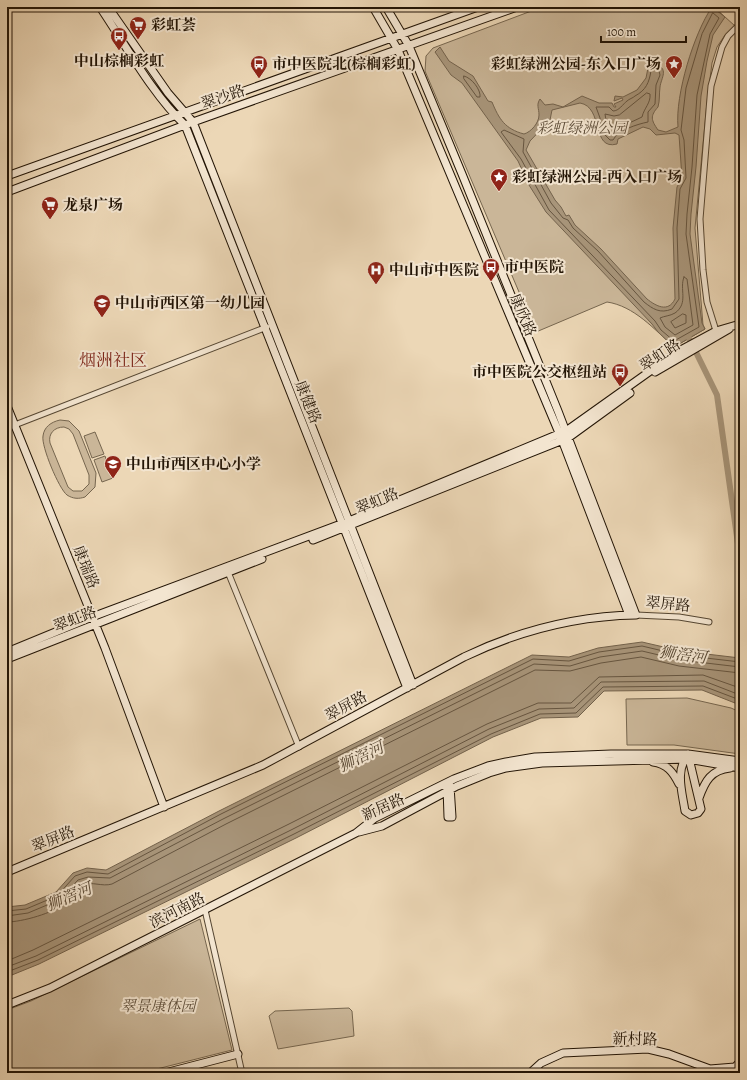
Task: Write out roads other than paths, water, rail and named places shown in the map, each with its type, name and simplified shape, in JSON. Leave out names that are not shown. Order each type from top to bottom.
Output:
[{"type":"street","points":[[100,7],[193,122]]},
{"type":"street","points":[[108,7],[125,37],[175,116],[185,125]]},
{"type":"street","name":"康欣路","points":[[373,7],[398,50],[564,436]]},
{"type":"street","name":"康欣路","points":[[386,7],[409,46],[564,436],[633,615]]},
{"type":"street","name":"翠沙路","points":[[7,176],[478,7]]},
{"type":"street","name":"翠沙路","points":[[7,192],[193,122],[517,7]]},
{"type":"street","points":[[713,335],[702,270],[700,219],[704,164],[711,86],[717,59],[728,36],[740,24]]},
{"type":"street","name":"康健路","points":[[193,122],[272,326],[346,524],[410,686]]},
{"type":"street","name":"康健路","points":[[185,125],[264,328],[346,524]]},
{"type":"street","name":"翠虹路","points":[[7,659],[96,626],[564,436],[678,355],[713,335],[737,325]]},
{"type":"street","points":[[7,428],[272,326]]},
{"type":"street","name":"康瑞路","points":[[7,406],[96,626],[164,807]]},
{"type":"street","name":"翠虹路","points":[[7,652],[92,618],[346,524]]},
{"type":"street","points":[[228,572],[299,746]]},
{"type":"street","name":"翠屏路","points":[[7,872],[239,775],[299,746],[464,657],[515,636],[568,622],[633,615],[672,616],[709,622]]},
{"type":"street","name":"新居路","points":[[356,832],[382,826],[449,786],[488,766],[535,757],[611,754],[687,757],[739,765]]},
{"type":"street","points":[[687,757],[701,809],[698,813],[692,815],[685,811],[680,777],[687,757]]},
{"type":"street","name":"新居路","points":[[356,832],[375,818],[449,786],[506,768],[542,763],[687,757]]},
{"type":"street","points":[[635,760],[657,763],[666,766],[674,773],[682,791]]},
{"type":"street","points":[[698,796],[708,777],[716,771],[739,765]]},
{"type":"street","points":[[683,799],[684,796],[690,792],[695,792],[698,796]]},
{"type":"street","name":"滨河南路","points":[[7,1005],[50,988],[356,832]]},
{"type":"street","points":[[205,910],[242,1073]]},
{"type":"street","name":"新村路","points":[[530,1073],[541,1063],[563,1053],[648,1049],[669,1054],[710,1069],[735,1067],[740,1062]]},
{"type":"street","points":[[164,1073],[238,1054]]},
{"type":"water","points":[[712,7],[725,17],[713,35],[707,61],[701,96],[691,214],[690,234],[702,323],[705,329],[674,347],[658,332],[546,212],[529,185],[518,161],[462,83],[451,75],[435,52],[440,47],[449,61],[473,76],[488,101],[492,102],[500,118],[507,126],[524,134],[532,129],[538,121],[538,105],[540,99],[545,105],[553,104],[563,107],[582,96],[599,103],[612,103],[614,107],[616,107],[614,104],[623,100],[622,98],[614,101],[615,96],[623,97],[637,90],[646,78],[648,68],[654,64],[662,68],[663,74],[660,87],[659,104],[652,118],[658,130],[666,132],[678,127],[680,98],[687,65],[705,18]],"holes":[[[580,103],[587,106],[592,112],[600,135],[604,141],[609,144],[617,144],[618,139],[643,127],[650,129],[656,135],[675,133],[679,135],[682,178],[677,187],[673,228],[675,299],[669,306],[658,306],[647,299],[601,249],[575,225],[569,215],[566,216],[526,150],[530,141],[550,120],[552,110]]]},
{"type":"water","name":"狮滘河","points":[[642,642],[681,651],[740,658],[740,705],[702,690],[604,691],[578,717],[541,718],[493,737],[296,838],[39,964],[7,977],[7,907],[25,905],[56,892],[73,873],[87,868],[106,870],[219,811],[532,655],[569,657],[598,648]]},
{"type":"waterway","points":[[689,338],[717,395],[740,558]]},
{"type":"place","name":"彩虹荟","points":[[138,40]]},
{"type":"place","name":"中山棕榈彩虹","points":[[119,51]]},
{"type":"place","name":"市中医院北(棕榈彩虹)","points":[[259,79]]},
{"type":"place","name":"彩虹绿洲公园-东入口广场","points":[[674,79]]},
{"type":"place","name":"彩虹绿洲公园-西入口广场","points":[[499,192]]},
{"type":"place","name":"龙泉广场","points":[[50,220]]},
{"type":"place","name":"市中医院","points":[[491,282]]},
{"type":"place","name":"中山市中医院","points":[[376,285]]},
{"type":"place","name":"中山市西区第一幼儿园","points":[[102,318]]},
{"type":"place","name":"市中医院公交枢纽站","points":[[620,387]]},
{"type":"place","name":"中山市西区中心小学","points":[[113,479]]},
{"type":"district","name":"烟洲社区","points":[[113,360]]},
{"type":"park label","name":"彩虹绿洲公园","points":[[582,128]]},
{"type":"park label","name":"翠景康体园","points":[[158,1006]]}]
